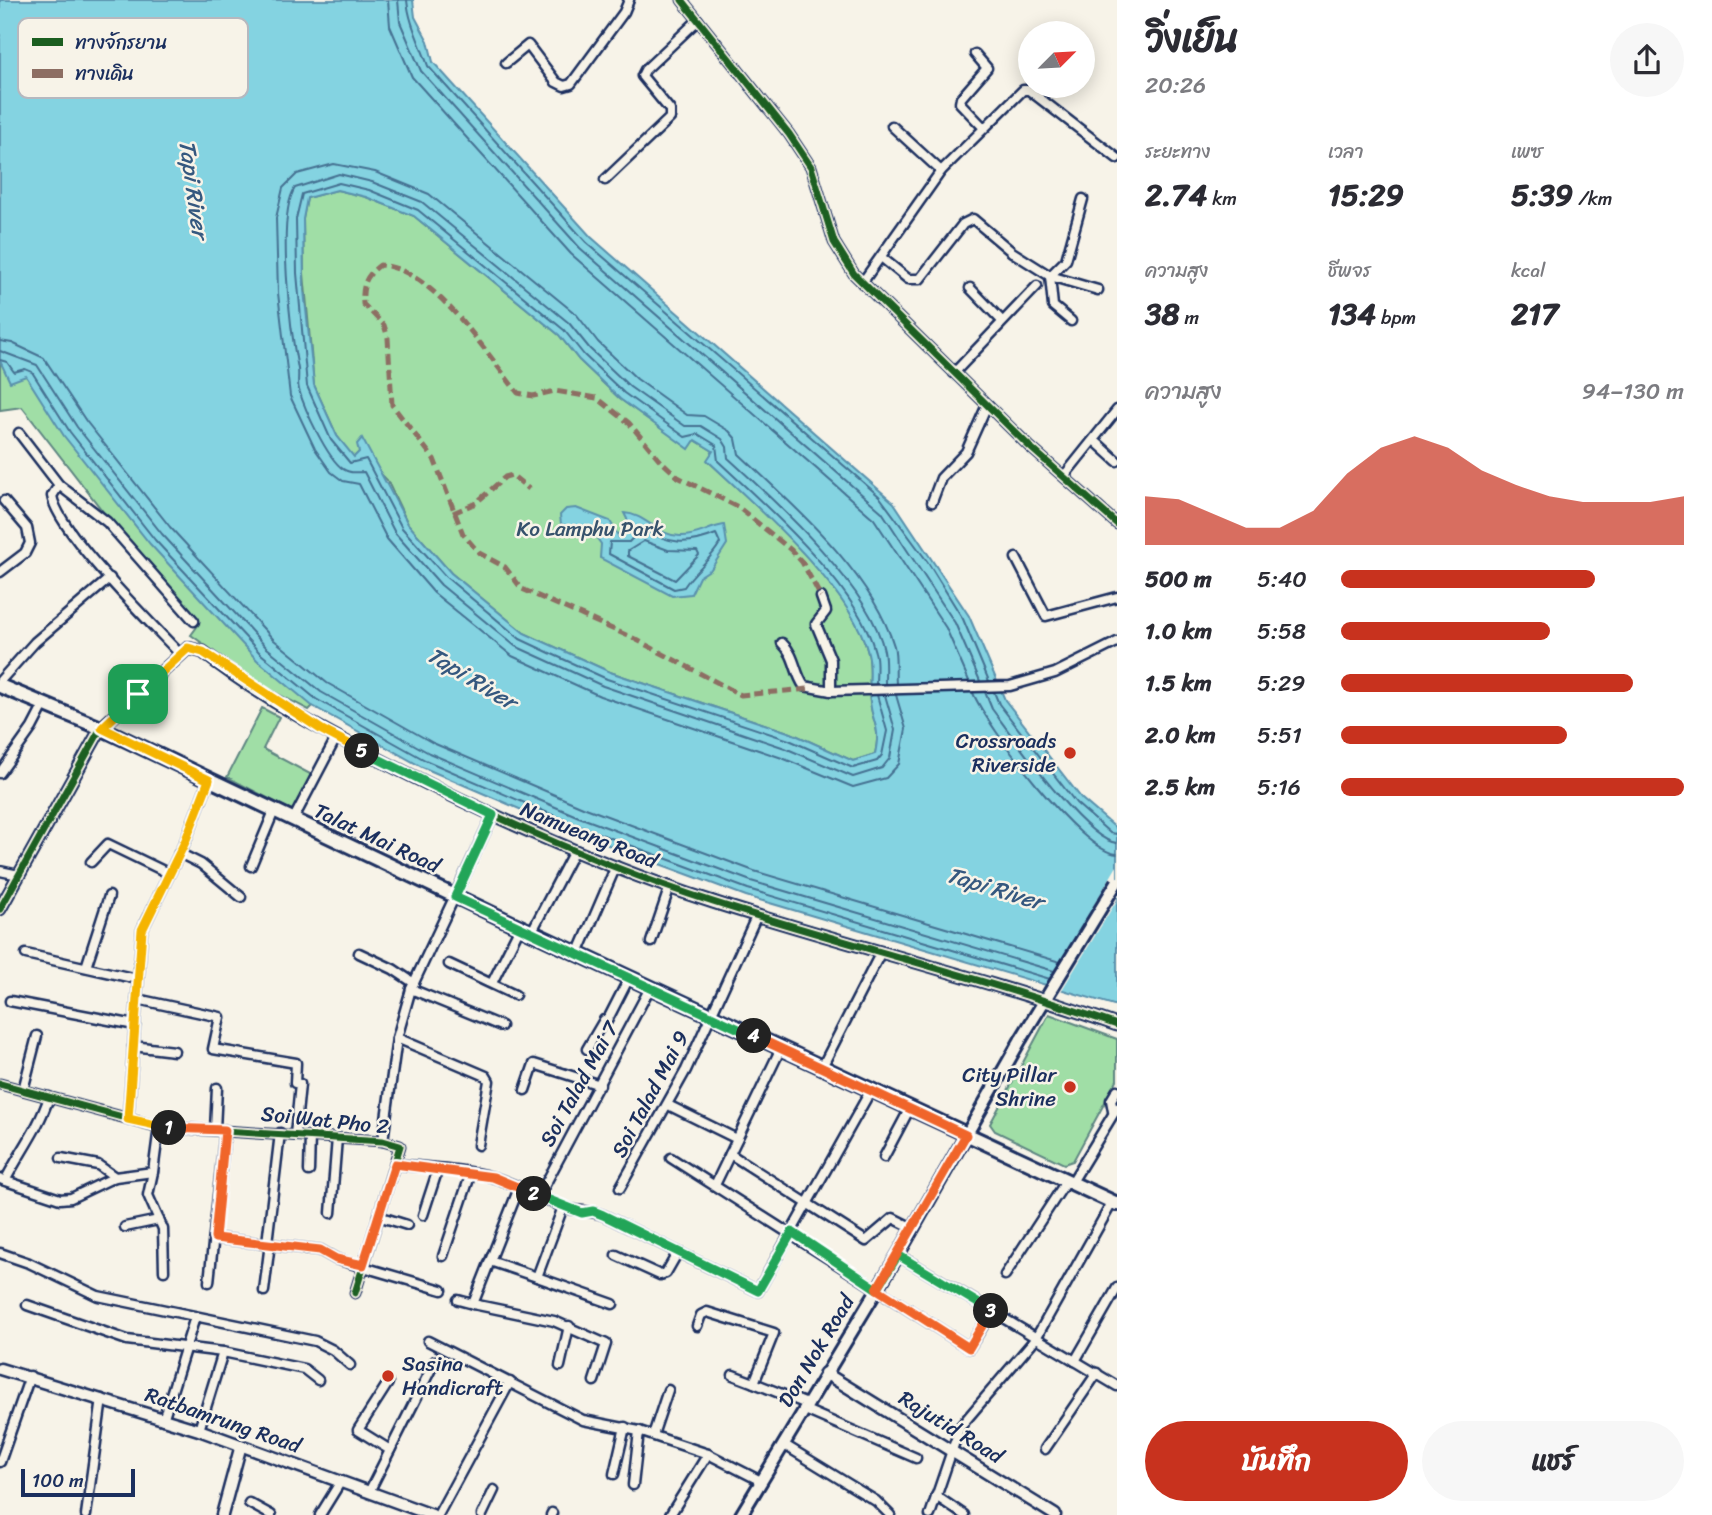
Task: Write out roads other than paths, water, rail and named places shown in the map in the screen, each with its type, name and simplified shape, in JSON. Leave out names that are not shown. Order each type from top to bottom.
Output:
[{"type":"main road","name":"Talat Mai Road","points":[[0,684],[102,728],[525,930],[1115,1203]]},
{"type":"main road","name":"Don Nok Road","points":[[741,1515],[898,1255],[1021,1040],[1117,882]]},
{"type":"street","points":[[506,63],[528,45],[556,82],[564,86],[571,84],[624,12],[629,0]]},
{"type":"street","points":[[682,0],[811,167],[834,243],[862,283],[987,405],[1117,524]]},
{"type":"street","points":[[605,180],[670,118],[670,110],[642,76],[645,70],[698,20]]},
{"type":"street","points":[[975,54],[987,68],[961,98],[960,103],[983,127]]},
{"type":"street","points":[[862,283],[941,171],[983,127],[1026,89],[1117,158]]},
{"type":"street","points":[[891,126],[941,171]]},
{"type":"street","points":[[1050,276],[1066,260],[1083,199]]},
{"type":"street","points":[[881,257],[908,279],[916,281],[923,277],[963,224],[973,219],[1012,253],[1050,276],[1098,290]]},
{"type":"street","points":[[1050,276],[1053,306],[1071,321]]},
{"type":"street","points":[[954,373],[1037,286]]},
{"type":"street","points":[[970,288],[1002,321]]},
{"type":"street","points":[[932,502],[942,478],[966,452],[987,405]]},
{"type":"street","points":[[1064,475],[1095,441],[1117,410]]},
{"type":"street","points":[[19,433],[59,485],[107,522],[194,621]]},
{"type":"street","points":[[1095,441],[1117,461]]},
{"type":"street","points":[[0,909],[102,728],[180,654],[110,578],[53,506],[51,496],[59,485]]},
{"type":"street","points":[[0,572],[25,552],[30,543],[27,528],[4,501]]},
{"type":"street","points":[[1016,558],[1046,616],[1117,597]]},
{"type":"street","points":[[0,684],[35,642],[110,578]]},
{"type":"street","points":[[821,597],[826,611],[816,624],[831,660],[831,691]]},
{"type":"street","points":[[782,643],[793,656],[804,686],[831,691],[882,691],[1010,686],[1062,670],[1117,642]]},
{"type":"street","name":"Namueang Road","points":[[180,654],[188,648],[203,652],[336,738],[493,815],[574,851],[757,915],[1010,989],[1116,1026]]},
{"type":"street","points":[[0,773],[32,728],[45,703]]},
{"type":"street","points":[[293,820],[336,738]]},
{"type":"street","points":[[128,1119],[142,930],[179,853],[209,780]]},
{"type":"street","points":[[251,866],[275,811]]},
{"type":"street","points":[[383,1141],[397,1038],[412,986],[493,815]]},
{"type":"street","points":[[91,862],[108,844],[169,873]]},
{"type":"street","points":[[492,983],[574,851]]},
{"type":"street","points":[[179,853],[201,864],[241,898]]},
{"type":"street","points":[[578,954],[616,866]]},
{"type":"street","points":[[0,871],[19,875]]},
{"type":"street","points":[[651,942],[670,886]]},
{"type":"street","points":[[86,967],[109,896]]},
{"type":"street","name":"Soi Talad Mai 9","points":[[620,1188],[668,1105],[757,915]]},
{"type":"street","points":[[822,1067],[881,952]]},
{"type":"street","points":[[359,953],[393,969],[412,986],[501,1026]]},
{"type":"street","points":[[26,954],[137,979]]},
{"type":"street","points":[[449,964],[515,995]]},
{"type":"street","points":[[587,1049],[604,1020],[607,1021],[629,978]]},
{"type":"street","name":"Soi Talad Mai 7","points":[[539,1196],[650,988]]},
{"type":"street","points":[[137,999],[220,1017],[213,1049],[296,1063],[295,1083],[300,1084],[295,1135]]},
{"type":"street","points":[[10,1000],[135,1025]]},
{"type":"street","points":[[23,1090],[37,1036]]},
{"type":"street","points":[[397,1038],[486,1076],[489,1081],[478,1144]]},
{"type":"street","points":[[134,1046],[174,1051]]},
{"type":"street","points":[[715,1185],[781,1048]]},
{"type":"street","points":[[526,1090],[534,1064],[600,1085]]},
{"type":"street","name":"Soi Wat Pho 2","points":[[0,1083],[159,1127],[383,1141],[400,1146],[395,1164]]},
{"type":"street","points":[[209,1282],[215,1238],[220,1130],[217,1088]]},
{"type":"street","points":[[355,1293],[395,1164],[493,1177],[563,1207],[582,1213],[593,1211],[758,1291],[871,1090]]},
{"type":"street","points":[[1005,1275],[1070,1181],[1115,1109],[1111,1100],[1117,1090]]},
{"type":"street","points":[[49,1097],[40,1125],[27,1139],[2,1180],[60,1199],[71,1198],[115,1177],[153,1172]]},
{"type":"street","points":[[668,1105],[737,1139]]},
{"type":"street","points":[[884,1157],[910,1108]]},
{"type":"street","points":[[159,1127],[148,1195],[164,1236],[164,1271]]},
{"type":"street","points":[[264,1291],[280,1133]]},
{"type":"street","points":[[309,1171],[310,1136]]},
{"type":"street","points":[[331,1213],[337,1138]]},
{"type":"street","points":[[730,1154],[866,1241],[893,1218],[913,1228]]},
{"type":"street","points":[[61,1158],[92,1162],[115,1177]]},
{"type":"street","points":[[671,1158],[792,1232],[969,1348],[992,1311]]},
{"type":"street","points":[[423,1215],[438,1169]]},
{"type":"street","points":[[443,1256],[471,1173]]},
{"type":"street","points":[[473,1304],[519,1188]]},
{"type":"street","points":[[930,1515],[960,1427],[1036,1338],[1115,1203]]},
{"type":"street","points":[[537,1277],[563,1207]]},
{"type":"street","points":[[378,1216],[407,1225]]},
{"type":"street","points":[[125,1227],[159,1220]]},
{"type":"street","points":[[215,1238],[320,1250],[336,1259],[442,1290]]},
{"type":"street","points":[[616,1255],[660,1275],[666,1273],[678,1252]]},
{"type":"street","points":[[0,1253],[29,1263],[98,1296],[315,1341],[333,1350],[350,1365]]},
{"type":"street","points":[[898,1255],[1117,1386]]},
{"type":"street","points":[[490,1261],[613,1304]]},
{"type":"street","points":[[1075,1361],[1117,1288]]},
{"type":"street","points":[[458,1300],[569,1326],[606,1344],[594,1381]]},
{"type":"street","points":[[27,1305],[127,1340],[223,1352],[304,1369],[318,1380]]},
{"type":"street","points":[[697,1326],[701,1315],[707,1312],[774,1333],[754,1383]]},
{"type":"street","points":[[163,1420],[195,1317]]},
{"type":"street","points":[[560,1366],[569,1326]]},
{"type":"street","points":[[428,1340],[583,1420],[653,1435],[708,1454],[761,1481]]},
{"type":"street","points":[[199,1430],[223,1352]]},
{"type":"street","points":[[369,1490],[435,1361]]},
{"type":"street","name":"Ratbamrung Road","points":[[0,1369],[199,1430],[432,1515]]},
{"type":"street","name":"Rajutid Road","points":[[825,1373],[1055,1515]]},
{"type":"street","points":[[1045,1449],[1097,1373]]},
{"type":"street","points":[[733,1375],[916,1458]]},
{"type":"street","points":[[0,1462],[30,1376]]},
{"type":"street","points":[[438,1515],[510,1382]]},
{"type":"street","points":[[388,1383],[358,1430],[390,1450]]},
{"type":"street","points":[[653,1435],[668,1390]]},
{"type":"street","points":[[86,1515],[102,1399]]},
{"type":"street","points":[[614,1474],[625,1427]]},
{"type":"street","points":[[634,1485],[639,1431]]},
{"type":"street","points":[[783,1444],[876,1501],[890,1515]]},
{"type":"street","points":[[222,1515],[241,1445]]},
{"type":"street","points":[[670,1515],[708,1454]]},
{"type":"street","points":[[320,1515],[341,1481]]},
{"type":"street","points":[[482,1515],[494,1490]]},
{"type":"street","points":[[936,1496],[964,1515]]},
{"type":"street","points":[[249,1503],[271,1515]]},
{"type":"water","name":"Tapi River","points":[[0,0],[413,0],[415,17],[428,41],[433,62],[591,237],[894,503],[969,616],[1005,700],[1082,799],[1117,829],[1117,1006],[746,896],[573,832],[422,767],[311,705],[257,660],[150,544],[64,436],[26,376],[10,382],[0,361]],"holes":[[[337,190],[366,197],[414,216],[559,335],[579,360],[620,399],[689,449],[695,440],[713,451],[707,460],[775,524],[823,576],[859,628],[868,653],[870,702],[877,731],[875,754],[853,761],[791,733],[610,672],[524,633],[451,573],[408,524],[362,438],[357,444],[359,452],[354,457],[337,436],[314,385],[304,290],[303,219],[307,198]]]},
{"type":"water","points":[[576,508],[610,521],[619,537],[632,529],[624,513],[639,517],[665,533],[680,536],[724,525],[727,544],[711,569],[699,577],[691,594],[672,596],[600,558],[601,544],[596,537],[583,535],[561,524],[560,515],[566,509]]},
{"type":"place","name":"Crossroads Riverside","points":[[1070,753]]},
{"type":"place","name":"City Pillar Shrine","points":[[1070,1087]]},
{"type":"place","name":"Sasina Handicraft","points":[[388,1376]]},
{"type":"park label","name":"Ko Lamphu Park","points":[[590,529]]}]
